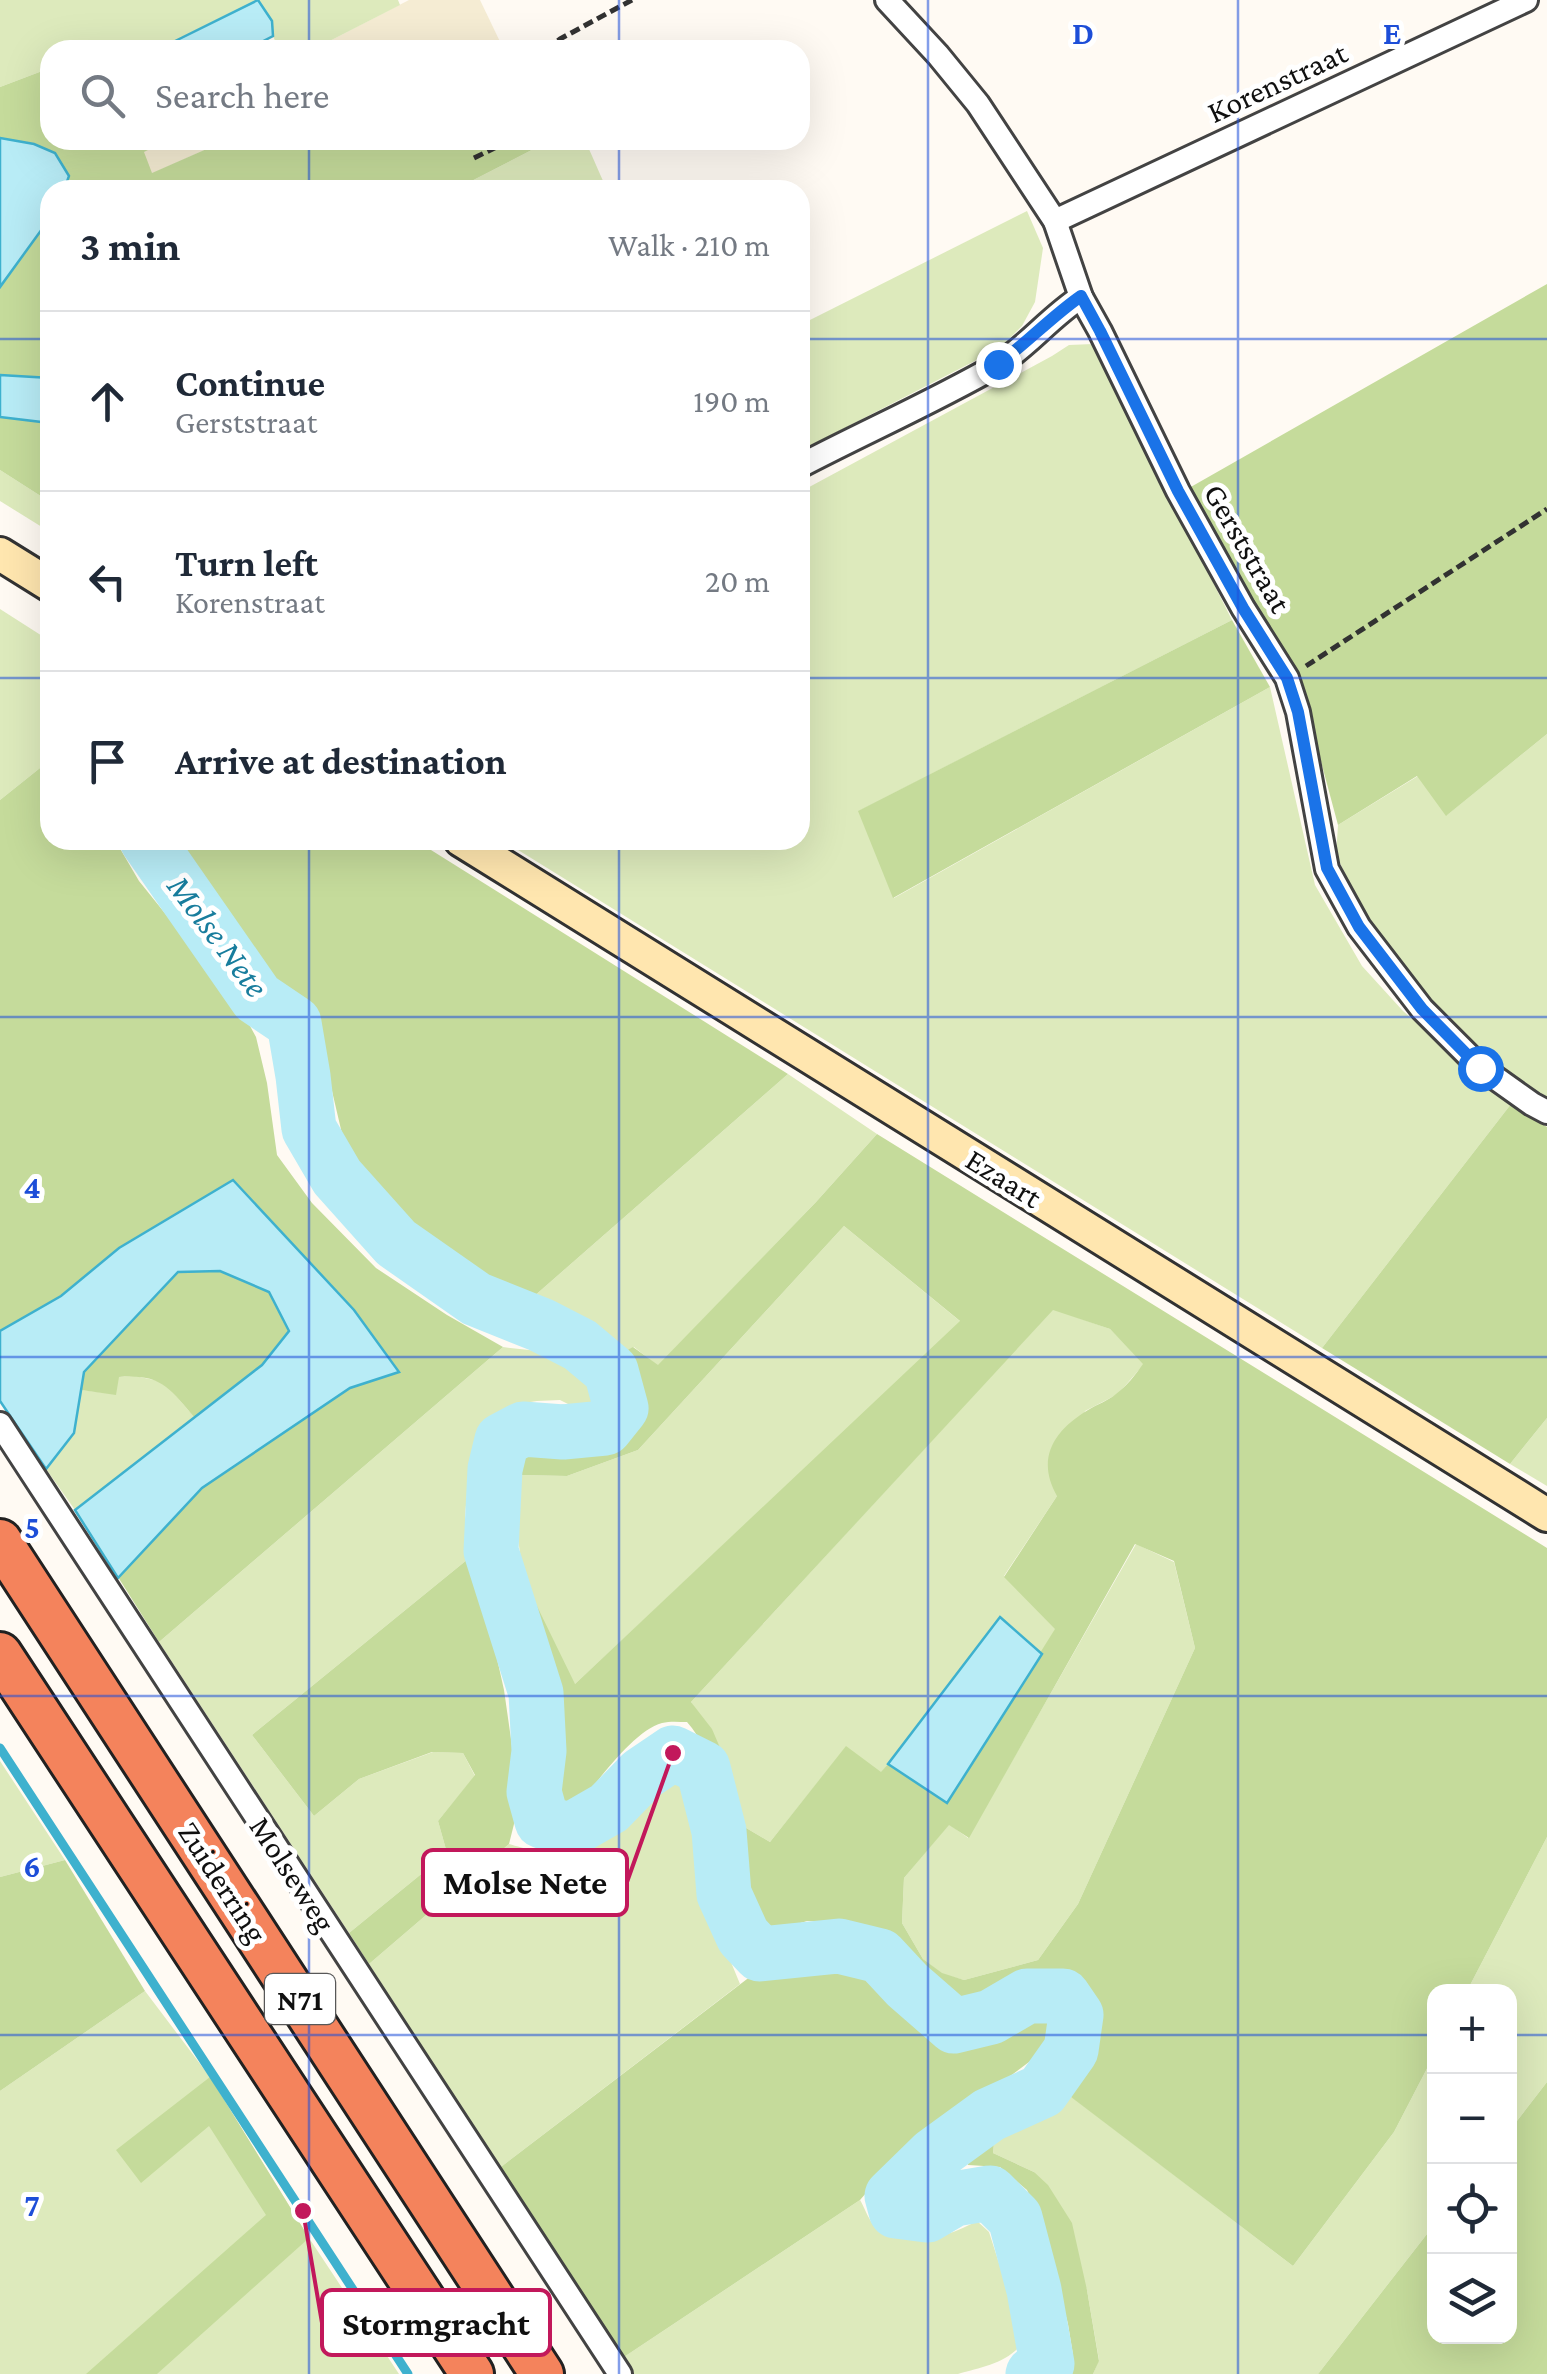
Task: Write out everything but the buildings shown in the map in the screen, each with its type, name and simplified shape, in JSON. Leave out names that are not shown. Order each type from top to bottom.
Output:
[{"type":"highway","name":"Zuiderring","points":[[0,1541],[542,2374]]},
{"type":"highway","name":"Zuiderring","points":[[0,1654],[472,2374]]},
{"type":"main road","points":[[0,554],[40,578]]},
{"type":"main road","name":"Ezaart","points":[[477,850],[1547,1515]]},
{"type":"street","name":"Gerststraat","points":[[887,0],[978,104],[1055,222],[1081,296],[1178,491],[1287,678],[1298,712],[1327,868],[1359,927],[1422,1009],[1480,1068],[1547,1112]]},
{"type":"street","name":"Korenstraat","points":[[1055,222],[1526,0]]},
{"type":"street","points":[[810,461],[998,364],[1081,296]]},
{"type":"street","name":"Molseweg","points":[[0,1424],[620,2374]]},
{"type":"path","points":[[559,40],[632,0]]},
{"type":"path","points":[[474,158],[491,150]]},
{"type":"path","points":[[1287,678],[1547,508]]},
{"type":"shaded area","points":[[409,0],[480,0],[499,40],[331,40]]},
{"type":"shaded area","points":[[147,150],[205,150],[151,174],[143,152]]},
{"type":"green space","points":[[0,0],[258,0],[177,40],[40,40],[40,72],[0,87]]},
{"type":"green space","points":[[258,0],[398,0],[400,5],[332,40],[275,40],[272,21]]},
{"type":"green space","points":[[40,72],[40,150],[34,144],[0,138],[0,87]]},
{"type":"green space","points":[[40,150],[148,150],[144,152],[152,173],[204,150],[532,150],[473,180],[67,180],[68,176]]},
{"type":"green space","points":[[532,150],[589,150],[603,180],[473,180]]},
{"type":"green space","points":[[1027,211],[1043,248],[1035,302],[1022,326],[1000,348],[810,446],[810,320]]},
{"type":"green space","points":[[40,232],[40,377],[0,375],[0,287]]},
{"type":"green space","points":[[1547,284],[1547,734],[1446,816],[1417,776],[1338,825],[1297,672],[1231,566],[1189,488]]},
{"type":"green space","points":[[1093,344],[1232,620],[859,811],[894,898],[1270,687],[1315,885],[1362,966],[1403,1011],[1511,1104],[1322,1348],[518,850],[810,850],[810,487],[1069,345]]},
{"type":"green space","points":[[0,417],[40,422],[40,496],[0,470]]},
{"type":"green space","points":[[0,470],[40,496],[40,526],[0,501]]},
{"type":"green space","points":[[0,609],[40,635],[40,768],[0,800]]},
{"type":"green space","points":[[1232,620],[1270,687],[893,898],[858,811]]},
{"type":"green space","points":[[1547,734],[1547,1098],[1479,1052],[1428,1001],[1369,922],[1336,855],[1338,825],[1418,776],[1447,815]]},
{"type":"green space","points":[[40,768],[40,850],[121,850],[139,881],[238,1004],[256,1037],[277,1155],[312,1203],[376,1268],[503,1347],[159,1642],[118,1577],[202,1488],[350,1388],[398,1371],[354,1310],[233,1180],[119,1248],[61,1296],[0,1331],[0,800]]},
{"type":"green space","points":[[184,850],[431,850],[788,1074],[524,1305],[465,1272],[400,1217],[347,1155],[310,1020],[264,965]]},
{"type":"green space","points":[[788,1074],[877,1134],[658,1366],[634,1347],[616,1356],[561,1312],[524,1305]]},
{"type":"green space","points":[[1511,1104],[1547,1127],[1547,1418],[1510,1464],[1322,1348]]},
{"type":"green space","points":[[877,1134],[1547,1548],[1547,1837],[1471,1984],[1427,1984],[1427,2068],[1394,2132],[1293,2266],[1071,2097],[1008,2132],[994,2143],[993,2153],[1034,2172],[1048,2185],[1072,2223],[1099,2361],[1093,2374],[1066,2374],[1073,2355],[1068,2324],[1042,2226],[1027,2190],[1000,2167],[968,2165],[966,2150],[988,2128],[1040,2102],[1059,2086],[1087,2048],[1096,2020],[1091,2000],[1068,1979],[1044,1981],[966,2007],[951,2004],[932,1991],[876,1933],[840,1922],[807,1921],[775,1931],[754,1926],[743,1893],[723,1790],[711,1760],[687,1722],[662,1723],[640,1735],[582,1801],[559,1803],[548,1796],[546,1785],[553,1765],[552,1717],[542,1663],[522,1598],[534,1600],[575,1684],[960,1321],[844,1226],[638,1450],[567,1476],[519,1475],[526,1450],[605,1443],[633,1419],[633,1385],[616,1356],[633,1347],[658,1365]],"holes":[[[1053,1310],[1110,1329],[1143,1364],[1120,1391],[1076,1418],[1057,1437],[1048,1458],[1057,1496],[1004,1577],[1055,1629],[946,1803],[888,1764],[881,1772],[846,1746],[770,1842],[741,1825],[727,1764],[712,1729],[691,1702]],[[1135,1544],[1174,1561],[1195,1648],[1078,1904],[1038,1960],[964,1980],[942,1973],[923,1959],[902,1923],[904,1878],[949,1825],[969,1838]]]},
{"type":"green space","points":[[844,1226],[961,1322],[574,1685],[534,1600],[522,1564],[519,1475],[567,1476],[638,1450]]},
{"type":"green space","points":[[220,1271],[269,1292],[289,1332],[262,1365],[195,1418],[171,1391],[145,1378],[119,1377],[116,1395],[81,1390],[84,1372],[178,1272]]},
{"type":"green space","points":[[1053,1309],[1110,1329],[1144,1364],[1118,1394],[1085,1411],[1057,1496],[1004,1576],[1056,1628],[1042,1654],[1000,1618],[881,1773],[846,1747],[770,1842],[741,1825],[727,1764],[691,1702]]},
{"type":"green space","points":[[503,1347],[553,1356],[586,1380],[599,1404],[580,1410],[560,1400],[511,1405],[495,1420],[480,1447],[468,1483],[468,1559],[252,1735],[314,1816],[359,1779],[433,1752],[463,1753],[475,1776],[438,1821],[447,1853],[349,1933],[159,1642]]},
{"type":"green space","points":[[118,1377],[164,1382],[195,1418],[75,1510],[46,1469],[74,1434],[81,1390],[115,1394]]},
{"type":"green space","points":[[1547,1418],[1547,1486],[1510,1464]]},
{"type":"green space","points":[[1136,1544],[1174,1562],[1195,1648],[1078,1904],[1038,1960],[964,1980],[942,1974],[923,1959],[902,1923],[904,1878],[949,1824],[968,1838]]},
{"type":"green space","points":[[468,1559],[486,1609],[504,1690],[517,1812],[509,1844],[369,1964],[349,1933],[447,1853],[438,1821],[475,1775],[463,1753],[432,1752],[359,1779],[314,1816],[252,1735]]},
{"type":"green space","points":[[0,1761],[65,1860],[0,1877]]},
{"type":"green space","points":[[679,1777],[690,1799],[699,1885],[740,1984],[497,2170],[369,1964],[509,1844],[554,1855],[580,1854],[616,1830],[662,1785]]},
{"type":"green space","points":[[1547,1837],[1547,2082],[1517,2121],[1517,1984],[1471,1984]]},
{"type":"green space","points":[[65,1860],[145,1991],[0,2091],[0,1877]]},
{"type":"green space","points":[[830,1960],[860,1975],[938,2040],[961,2047],[993,2039],[1020,2019],[1042,2010],[1053,2020],[1050,2042],[887,2169],[860,2200],[624,2357],[497,2170],[751,1976]]},
{"type":"green space","points":[[145,1991],[210,2077],[399,2374],[0,2374],[0,2091]]},
{"type":"green space","points":[[1427,2068],[1427,2234],[1318,2374],[1093,2374],[1099,2360],[1087,2290],[1034,2172],[993,2153],[994,2143],[1009,2132],[1072,2097],[1293,2266],[1394,2132]]},
{"type":"green space","points":[[210,2077],[309,2238],[157,2374],[86,2374],[266,2215],[209,2126],[141,2183],[116,2150]]},
{"type":"green space","points":[[1547,2082],[1547,2374],[1318,2374],[1427,2234],[1427,2344],[1517,2344],[1517,2121]]},
{"type":"green space","points":[[860,2200],[874,2225],[900,2238],[940,2236],[977,2221],[989,2232],[1024,2341],[1018,2348],[994,2363],[958,2374],[634,2374],[624,2357]]},
{"type":"water","points":[[258,0],[272,21],[273,36],[265,40],[177,40]]},
{"type":"water","points":[[0,138],[34,144],[40,150],[55,153],[69,176],[68,180],[40,180],[40,232],[0,287]]},
{"type":"water","points":[[0,375],[40,377],[40,422],[0,417]]},
{"type":"water","points":[[233,1180],[354,1310],[399,1372],[350,1388],[202,1488],[118,1578],[75,1510],[262,1365],[289,1331],[269,1292],[220,1271],[178,1272],[84,1372],[74,1433],[46,1469],[0,1401],[0,1331],[61,1296],[119,1248]]},
{"type":"water","points":[[1000,1617],[1042,1654],[947,1803],[888,1764]]},
{"type":"waterway","name":"Molse Nete","points":[[154,850],[257,998],[294,1023],[309,1129],[337,1177],[396,1243],[476,1299],[580,1345],[611,1371],[621,1408],[605,1428],[563,1432],[523,1429],[502,1440],[495,1469],[491,1551],[536,1693],[539,1751],[534,1792],[542,1821],[569,1831],[609,1808],[642,1774],[673,1753],[703,1768],[719,1831],[724,1894],[743,1936],[760,1954],[839,1946],[880,1956],[954,2026],[991,2017],[1027,1996],[1063,1996],[1076,2015],[1071,2050],[1042,2091],[989,2115],[934,2155],[892,2196],[896,2211],[927,2215],[954,2199],[990,2193],[1015,2218],[1034,2290],[1047,2364],[1033,2374]]},
{"type":"waterway","points":[[0,1748],[408,2374]]},
{"type":"place","name":"Molse Nete","points":[[673,1753]]},
{"type":"place","name":"Stormgracht","points":[[303,2211]]},
{"type":"route","points":[[998,364],[1081,296],[1178,491],[1287,678],[1298,712],[1327,868],[1359,927],[1422,1009],[1480,1068]]}]
